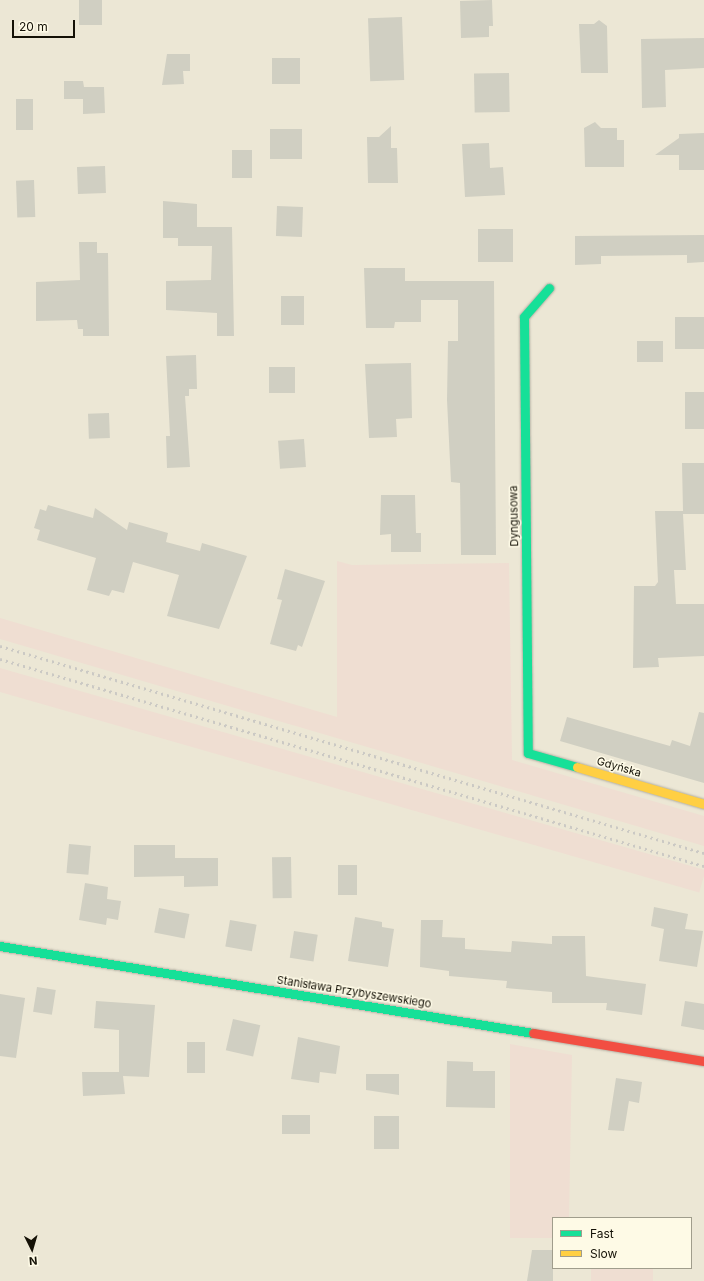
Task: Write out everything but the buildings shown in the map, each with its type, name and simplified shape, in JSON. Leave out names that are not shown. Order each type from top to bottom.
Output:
[{"type":"street","name":"Dyngusowa","points":[[528,752],[524,317],[549,288]]},
{"type":"street","name":"Gdyńska","points":[[528,752],[704,804]]},
{"type":"street","name":"Stanisława Przybyszewskiego","points":[[0,946],[704,1061]]},
{"type":"shaded area","points":[[337,561],[352,565],[509,563],[512,760],[704,816],[704,846],[0,639],[0,618],[337,717]]},
{"type":"shaded area","points":[[0,668],[704,870],[704,876],[699,892],[0,692]]},
{"type":"shaded area","points":[[510,1044],[572,1055],[569,1217],[552,1217],[552,1238],[510,1238]]},
{"type":"shaded area","points":[[591,1269],[653,1269],[653,1281],[591,1281]]},
{"type":"railway","points":[[0,646],[704,853]]},
{"type":"railway","points":[[0,659],[704,866]]},
{"type":"traffic: fast","points":[[549,288],[524,317],[528,753],[577,767]]},
{"type":"traffic: fast","points":[[0,946],[533,1033]]},
{"type":"traffic: slow","points":[[577,767],[704,804]]},
{"type":"traffic: jam","points":[[533,1033],[704,1061]]}]
